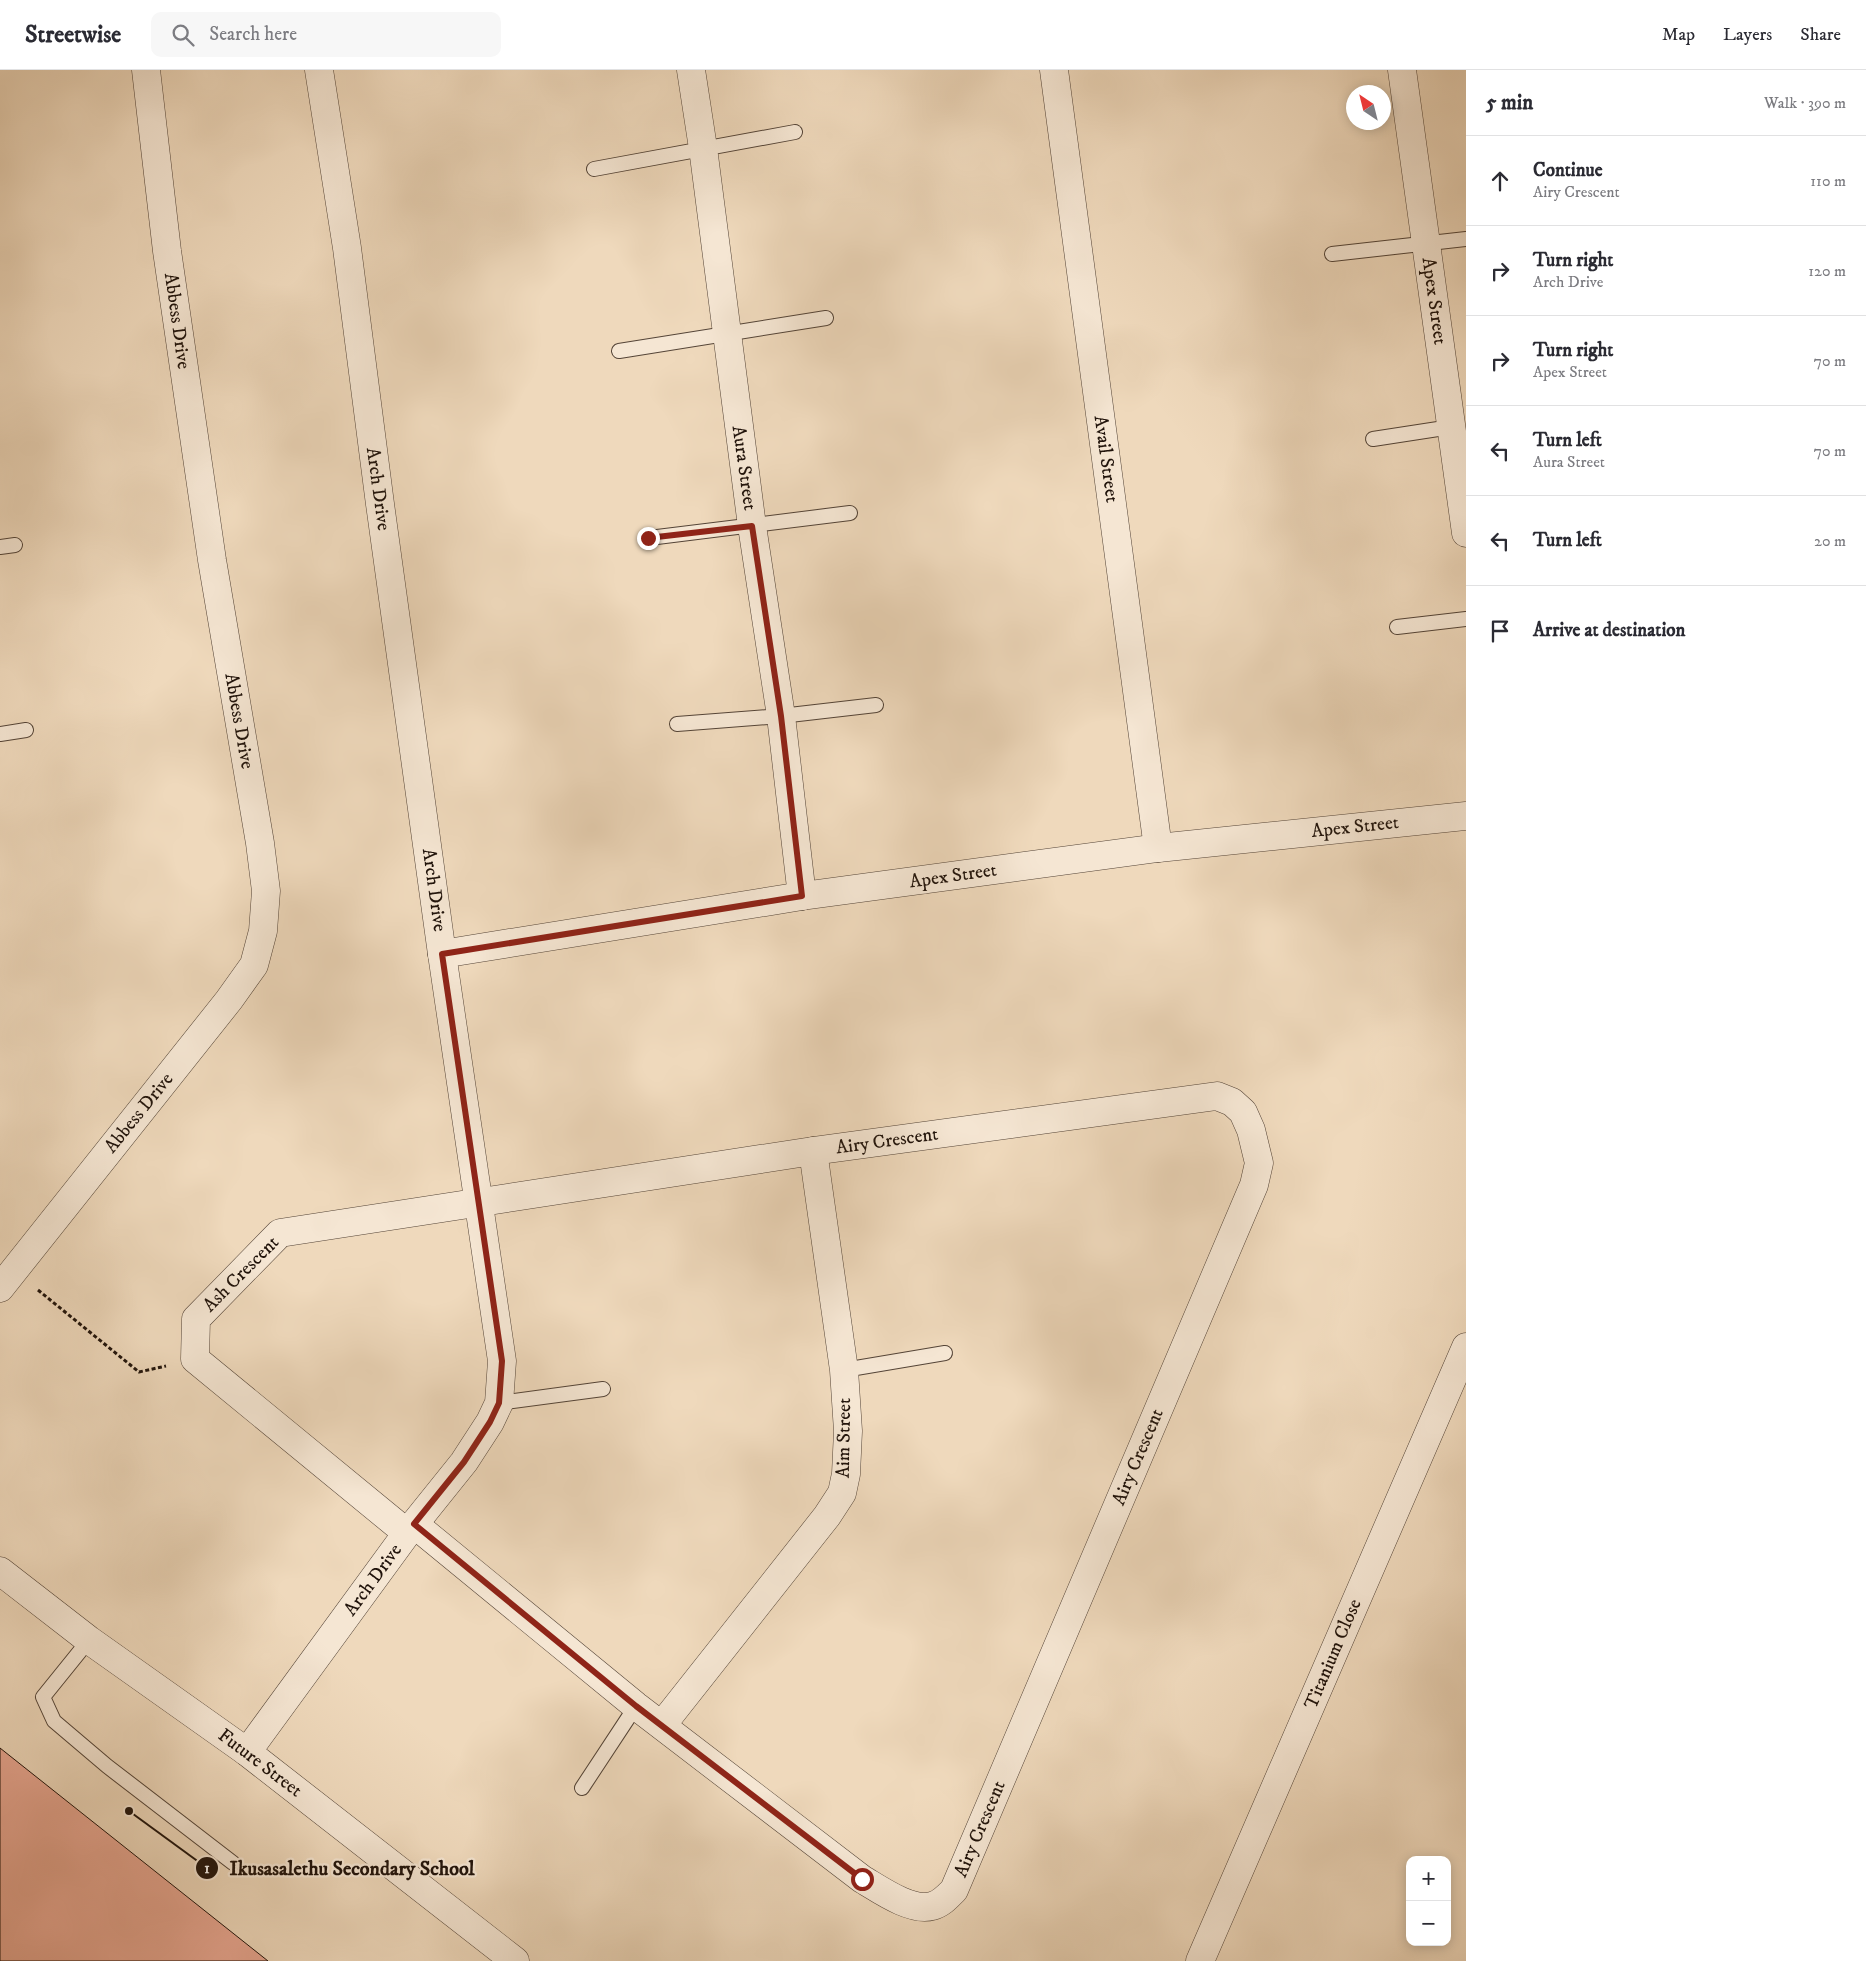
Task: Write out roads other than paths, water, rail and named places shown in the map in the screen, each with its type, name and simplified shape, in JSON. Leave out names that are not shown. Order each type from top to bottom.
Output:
[{"type":"street","name":"Abbess Drive","points":[[7,1279],[229,1000],[254,965],[263,931],[266,891],[261,852],[212,560],[168,261],[146,70]]},
{"type":"street","name":"Arch Drive","points":[[247,1752],[410,1528],[464,1462],[490,1422],[499,1403],[502,1361],[480,1201],[442,954],[347,248],[318,70]]},
{"type":"street","name":"Aura Street","points":[[691,70],[752,526],[781,716],[802,896]]},
{"type":"street","name":"Avail Street","points":[[1054,70],[1158,848]]},
{"type":"street","name":"Apex Street","points":[[1402,70],[1466,533]]},
{"type":"street","name":"Apex Street","points":[[442,954],[802,896],[1158,848],[1466,816]]},
{"type":"street","name":"Airy Crescent","points":[[410,1528],[636,1706],[862,1879],[893,1898],[917,1906],[931,1907],[942,1902],[954,1890],[1254,1184],[1259,1164],[1251,1130],[1243,1112],[1232,1102],[1217,1096],[813,1151],[480,1201]]},
{"type":"street","name":"Aim Street","points":[[662,1726],[827,1516],[842,1493],[846,1474],[848,1431],[844,1370],[813,1151]]},
{"type":"street","name":"Ash Crescent","points":[[410,1528],[195,1359],[196,1319],[280,1233],[480,1201]]},
{"type":"street","name":"Titanium Close","points":[[1200,1961],[1466,1347]]},
{"type":"street","name":"Future Street","points":[[0,1571],[89,1640],[247,1752],[515,1961]]},
{"type":"lane","points":[[594,169],[795,132]]},
{"type":"lane","points":[[1332,254],[1466,238]]},
{"type":"lane","points":[[619,351],[826,318]]},
{"type":"lane","points":[[1373,439],[1451,427]]},
{"type":"lane","points":[[648,538],[850,514]]},
{"type":"lane","points":[[0,547],[15,545]]},
{"type":"lane","points":[[1397,627],[1466,619]]},
{"type":"lane","points":[[677,724],[781,716],[876,704]]},
{"type":"lane","points":[[0,734],[26,730]]},
{"type":"lane","points":[[844,1370],[945,1353]]},
{"type":"lane","points":[[499,1403],[603,1389]]},
{"type":"lane","points":[[89,1640],[43,1697],[54,1721],[108,1766],[233,1863]]},
{"type":"lane","points":[[582,1788],[636,1706]]},
{"type":"place","name":"Ikusasalethu Secondary School","points":[[129,1811]]}]
